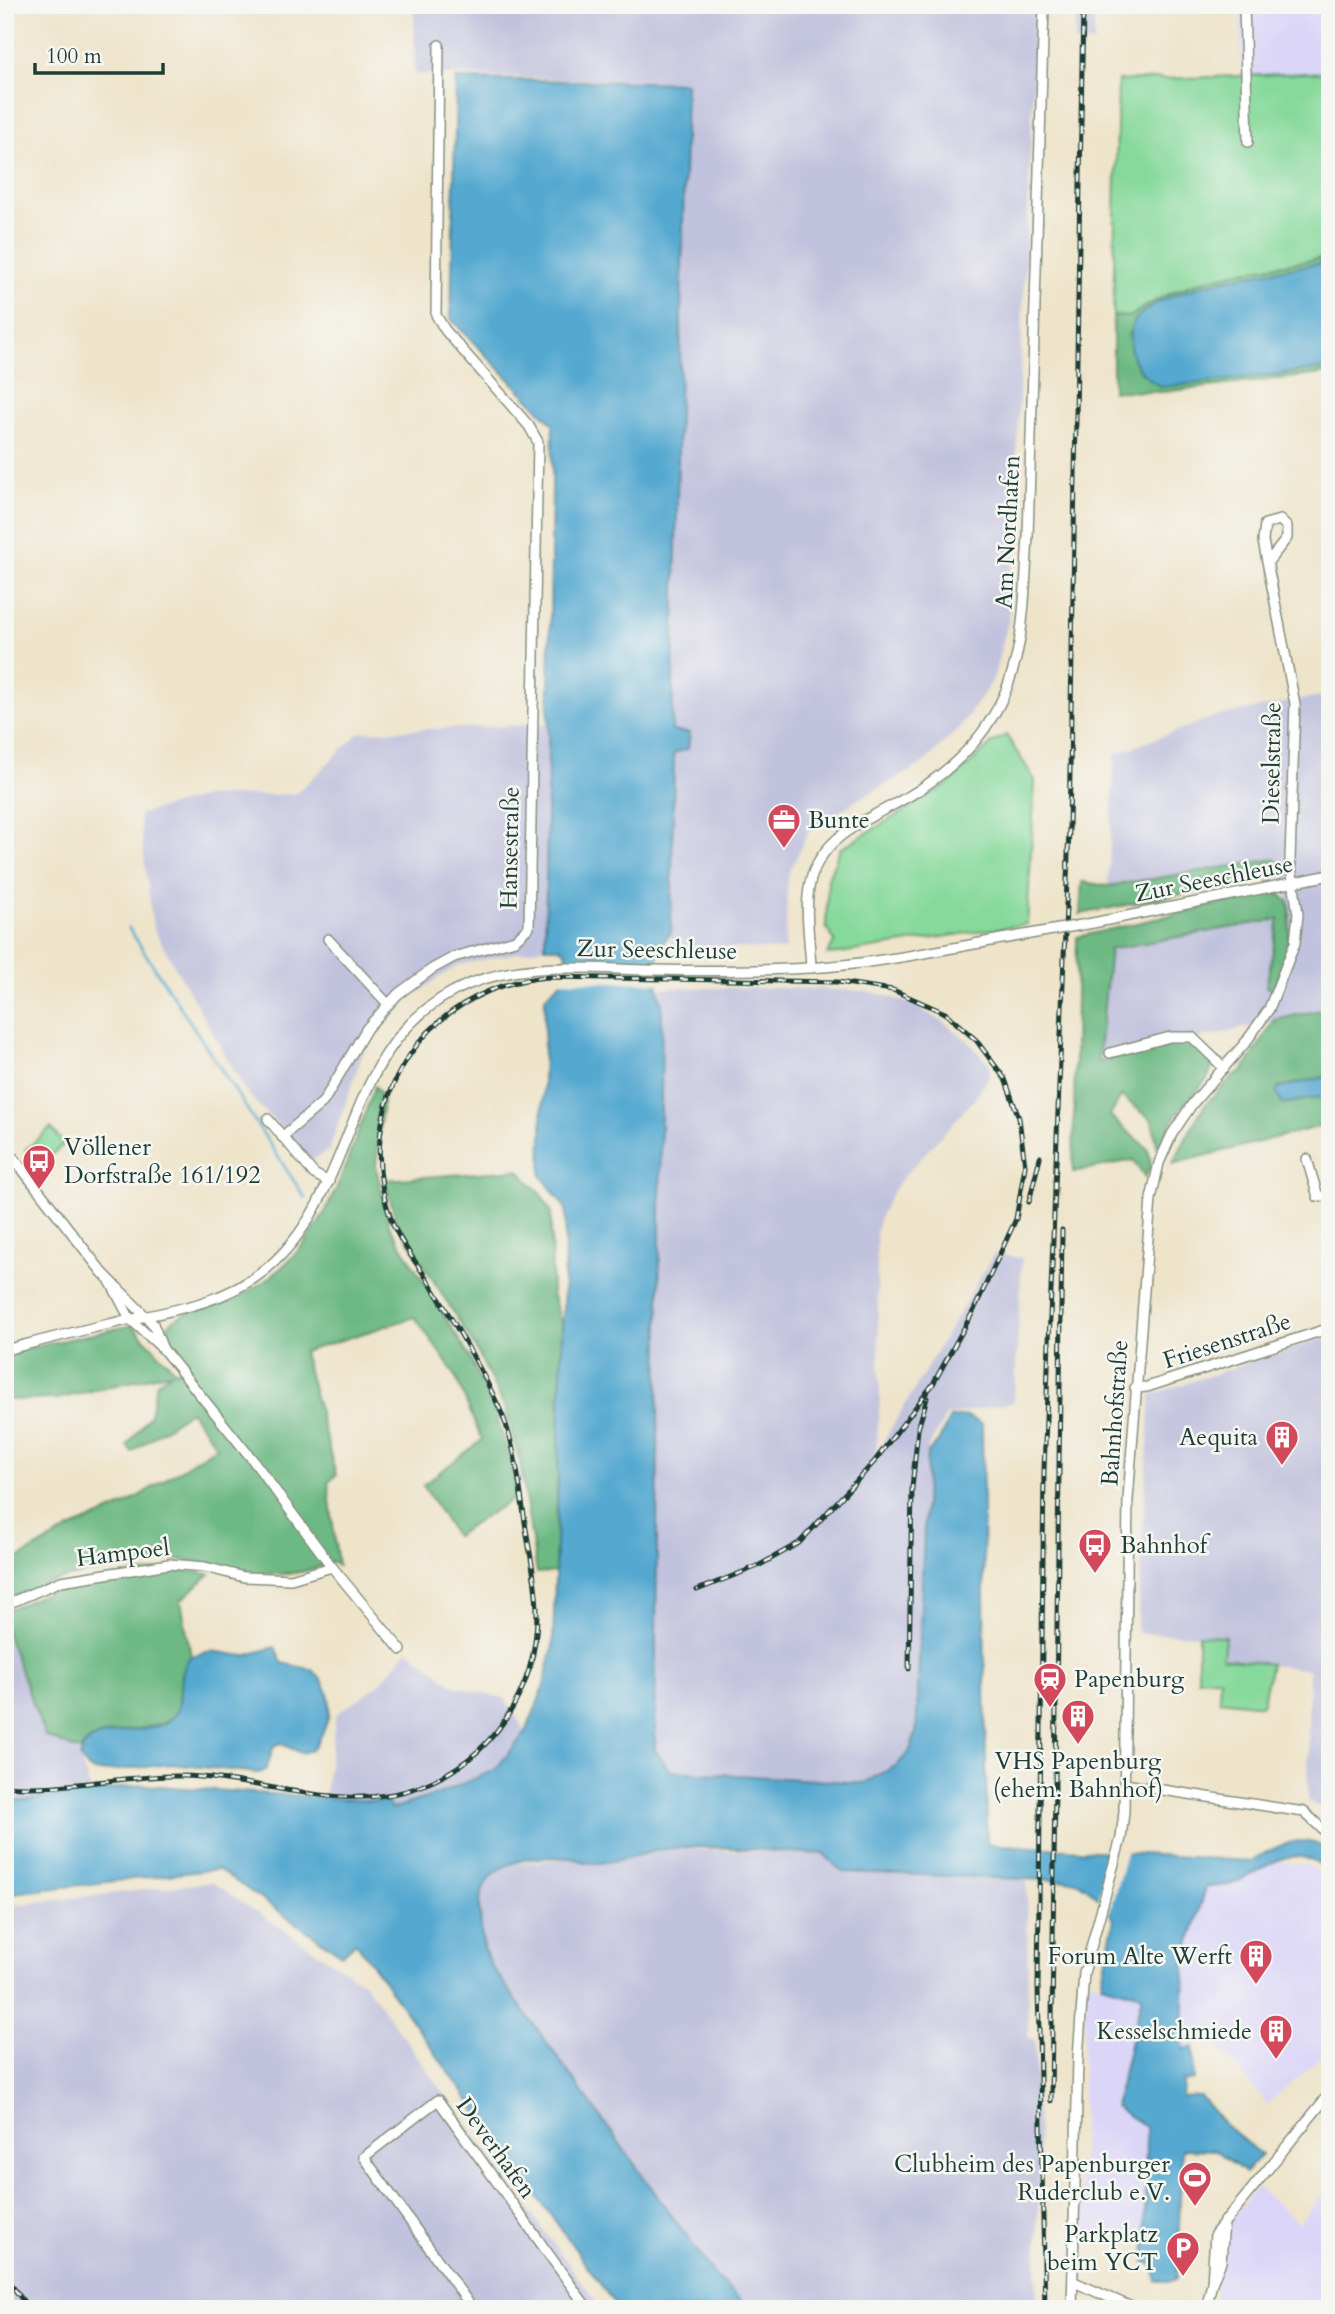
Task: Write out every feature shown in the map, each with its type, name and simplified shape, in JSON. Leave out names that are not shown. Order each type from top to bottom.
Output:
[{"type":"street","name":"Am Nordhafen","points":[[811,968],[810,883],[829,844],[853,826],[917,792],[966,753],[992,718],[1015,666],[1023,622],[1028,522],[1044,5]]},
{"type":"street","points":[[1244,5],[1248,142]]},
{"type":"street","name":"Hansestraße","points":[[282,1137],[323,1102],[360,1038],[387,1003],[432,969],[474,949],[515,940],[528,927],[538,442],[529,426],[445,330],[436,315],[439,45]]},
{"type":"street","name":"Dieselstraße","points":[[1268,562],[1295,704],[1290,860],[1293,883]]},
{"type":"street","name":"Zur Seeschleuse","points":[[5,1350],[202,1304],[263,1271],[300,1234],[329,1182],[377,1065],[405,1028],[433,1003],[473,982],[509,971],[548,968],[811,968],[878,961],[1093,923],[1330,876]]},
{"type":"street","name":"Bahnhofstraße","points":[[1072,2309],[1079,2046],[1084,1973],[1121,1838],[1128,1499],[1151,1199],[1155,1175],[1165,1147],[1183,1116],[1257,1027],[1286,972],[1298,914],[1293,883]]},
{"type":"street","points":[[328,939],[387,1003]]},
{"type":"street","points":[[1110,1052],[1170,1037],[1192,1037],[1224,1068]]},
{"type":"street","points":[[268,1119],[314,1174],[329,1182]]},
{"type":"street","points":[[5,1147],[110,1281],[153,1324],[163,1349]]},
{"type":"street","points":[[1307,1159],[1318,1197],[1330,1195]]},
{"type":"street","points":[[110,1281],[130,1319],[163,1349],[252,1459],[332,1567],[401,1650]]},
{"type":"street","name":"Friesenstraße","points":[[1135,1388],[1147,1387],[1330,1328]]},
{"type":"street","name":"Hampoel","points":[[5,1605],[61,1581],[169,1564],[205,1567],[244,1577],[290,1579],[332,1567]]},
{"type":"street","points":[[1124,1784],[1304,1812],[1326,1822],[1330,1836]]},
{"type":"street","points":[[1206,2309],[1212,2283],[1212,2248],[1215,2234],[1330,2093]]},
{"type":"street","name":"Deverhafen","points":[[473,2309],[364,2157],[438,2100],[588,2309]]},
{"type":"street","points":[[1074,2282],[1136,2309]]},
{"type":"shaded area","points":[[414,5],[1037,5],[1009,618],[993,680],[960,727],[922,764],[857,800],[808,832],[788,875],[785,950],[671,945],[674,753],[689,733],[672,731],[686,83],[415,74]]},
{"type":"shaded area","points":[[1076,5],[1094,5],[1094,43],[1075,43]]},
{"type":"shaded area","points":[[1240,5],[1330,5],[1330,72],[1242,76]]},
{"type":"shaded area","points":[[1330,694],[1330,1008],[1098,1062],[1110,949],[1279,919],[1266,986],[1289,949],[1291,919],[1284,868],[1275,859],[1108,886],[1115,754],[1214,717]]},
{"type":"shaded area","points":[[551,724],[545,947],[457,965],[408,999],[365,1047],[329,1150],[312,1160],[247,1093],[153,928],[139,814],[205,797],[296,794],[360,732]]},
{"type":"shaded area","points":[[657,988],[795,988],[866,991],[884,995],[913,1005],[943,1022],[967,1040],[990,1065],[989,1077],[973,1101],[897,1184],[881,1213],[876,1232],[880,1398],[876,1454],[994,1254],[1022,1258],[1014,1402],[946,1416],[928,1447],[914,1742],[896,1766],[864,1783],[670,1771],[655,1750],[662,1004]]},
{"type":"shaded area","points":[[1330,1336],[1330,1808],[1326,1810],[1308,1801],[1309,1670],[1223,1658],[1225,1636],[1137,1633],[1151,1395]]},
{"type":"shaded area","points":[[5,1629],[45,1736],[77,1750],[91,1792],[5,1803]]},
{"type":"shaded area","points":[[408,1649],[454,1686],[504,1698],[526,1732],[495,1770],[439,1794],[391,1809],[387,1802],[324,1799],[336,1714],[379,1685]]},
{"type":"shaded area","points":[[674,1849],[823,1854],[842,1873],[1027,1880],[1028,2039],[1035,2040],[1039,2169],[1036,2309],[750,2309],[717,2277],[491,1964],[484,1952],[481,1927],[482,1890],[493,1874],[510,1864],[568,1859],[596,1864]]},
{"type":"shaded area","points":[[1280,1859],[1283,1863],[1309,1865],[1330,1882],[1330,2046],[1314,2064],[1267,2104],[1207,2033],[1193,2047],[1183,2049],[1185,1959],[1206,1887],[1231,1885]]},
{"type":"shaded area","points":[[212,1882],[365,1984],[601,2309],[5,2309],[5,1906]]},
{"type":"shaded area","points":[[1087,1980],[1142,1994],[1115,2106],[1146,2127],[1145,2236],[1081,2231],[1083,2057]]},
{"type":"shaded area","points":[[1257,2187],[1299,2223],[1322,2195],[1330,2201],[1330,2309],[1213,2309],[1222,2237],[1230,2219]]},
{"type":"green space","points":[[1330,72],[1330,257],[1252,269],[1200,282],[1175,291],[1130,317],[1113,316],[1118,81]]},
{"type":"green space","points":[[1330,257],[1330,262],[1230,279],[1178,294],[1139,316],[1128,335],[1268,376],[1330,368],[1330,373],[1163,392],[1113,391],[1113,316],[1130,317],[1176,291],[1200,282],[1252,269]]},
{"type":"green space","points":[[1006,735],[1035,780],[1027,924],[827,955],[835,941],[826,927],[828,878],[840,849],[949,784],[993,742]]},
{"type":"green space","points":[[1275,859],[1284,868],[1285,874],[1080,914],[1082,882],[1108,886]]},
{"type":"green space","points":[[1270,892],[1280,894],[1289,902],[1290,914],[1287,946],[1274,989],[1266,987],[1279,919],[1110,949],[1098,1062],[1192,1040],[1208,1058],[1212,1068],[1207,1079],[1177,1113],[1158,1149],[1152,1120],[1121,1096],[1110,1116],[1148,1149],[1151,1166],[1145,1177],[1133,1160],[1073,1172],[1077,937]]},
{"type":"green space","points":[[1330,1008],[1330,1076],[1278,1087],[1282,1104],[1330,1095],[1330,1124],[1172,1164],[1203,1107],[1232,1077],[1242,1072],[1275,1020]]},
{"type":"green space","points":[[375,1086],[383,1098],[376,1166],[389,1225],[469,1356],[495,1413],[512,1466],[516,1497],[455,1536],[423,1485],[482,1440],[455,1375],[415,1317],[303,1352],[336,1475],[328,1483],[338,1566],[332,1562],[289,1574],[269,1574],[192,1561],[158,1561],[62,1579],[5,1601],[5,1566],[68,1530],[125,1505],[217,1446],[190,1411],[132,1452],[127,1446],[150,1415],[157,1382],[172,1372],[57,1399],[5,1400],[5,1353],[132,1325],[175,1371],[183,1367],[167,1346],[166,1328],[190,1312],[238,1298],[269,1278],[293,1257],[328,1207]]},
{"type":"green space","points":[[51,1128],[64,1144],[38,1166],[25,1150]]},
{"type":"green space","points":[[518,1170],[540,1193],[551,1211],[552,1293],[562,1326],[555,1572],[537,1573],[520,1462],[505,1408],[474,1345],[396,1221],[385,1180]]},
{"type":"green space","points":[[171,1569],[210,1574],[181,1600],[191,1656],[181,1675],[178,1712],[154,1725],[99,1736],[88,1742],[80,1751],[45,1736],[5,1629],[5,1611],[65,1585]]},
{"type":"green space","points":[[1198,1635],[1225,1636],[1223,1658],[1271,1664],[1262,1705],[1219,1700],[1220,1678],[1198,1679]]},
{"type":"water","points":[[456,79],[686,83],[672,731],[690,733],[688,749],[674,753],[671,933],[661,948],[657,966],[662,1004],[655,1750],[670,1771],[864,1783],[896,1766],[909,1752],[916,1734],[927,1454],[938,1442],[950,1418],[967,1416],[982,1424],[987,1844],[1251,1861],[1270,1850],[1300,1841],[1320,1845],[1330,1852],[1330,1873],[1316,1863],[1292,1857],[1282,1859],[1231,1884],[1206,1887],[1185,1959],[1183,2049],[1193,2047],[1194,2080],[1183,2081],[1182,2097],[1200,2096],[1224,2124],[1261,2155],[1245,2173],[1216,2150],[1182,2149],[1177,2278],[1172,2281],[1156,2281],[1154,2264],[1145,2262],[1146,2127],[1115,2107],[1142,1995],[1101,1984],[1114,1919],[1095,1894],[1077,1881],[842,1872],[824,1854],[693,1847],[664,1849],[625,1859],[592,1863],[553,1857],[522,1860],[496,1872],[487,1882],[481,1896],[480,1913],[481,1933],[490,1964],[716,2277],[749,2309],[618,2309],[356,1942],[342,1955],[218,1869],[5,1894],[5,1803],[142,1785],[387,1802],[391,1809],[439,1794],[495,1770],[526,1732],[543,1689],[553,1646],[566,1209],[541,1175],[545,997],[561,982],[567,953],[560,947],[545,947],[553,424],[451,319]]},
{"type":"water","points":[[1330,262],[1330,368],[1162,387],[1145,376],[1137,366],[1130,343],[1132,327],[1138,317],[1154,305],[1175,295],[1228,279]]},
{"type":"water","points":[[1330,1076],[1330,1095],[1282,1104],[1276,1091],[1278,1088]]},
{"type":"water","points":[[275,1647],[282,1663],[313,1670],[326,1689],[329,1699],[328,1720],[312,1750],[301,1753],[280,1743],[274,1746],[266,1770],[259,1773],[171,1764],[99,1772],[90,1770],[80,1759],[83,1748],[101,1736],[154,1727],[172,1718],[180,1701],[183,1673],[191,1656],[211,1651],[244,1656]]},
{"type":"pier","points":[[562,960],[661,961],[660,983],[557,981]]},
{"type":"pier","points":[[1112,1849],[1127,1850],[1108,1917],[1097,1903]]},
{"type":"waterway","points":[[128,927],[305,1198]]},
{"type":"railway","points":[[1045,2309],[1038,1986],[1044,1470],[1069,829],[1083,5]]},
{"type":"railway","points":[[5,1786],[49,1786],[181,1776],[331,1796],[390,1795],[419,1787],[445,1775],[469,1759],[506,1719],[529,1669],[535,1642],[537,1613],[512,1447],[504,1418],[482,1373],[448,1312],[399,1238],[392,1222],[381,1178],[380,1136],[389,1096],[406,1060],[432,1029],[464,1003],[503,986],[547,977],[838,982],[893,990],[945,1013],[976,1040],[1005,1079],[1019,1118],[1025,1166],[1016,1219],[974,1310],[933,1384],[874,1462],[799,1543],[758,1566],[697,1590]]},
{"type":"railway","points":[[1029,1202],[1040,1157]]},
{"type":"railway","points":[[1051,2101],[1062,1230]]},
{"type":"railway","points":[[909,1669],[912,1488],[918,1429],[927,1398]]},
{"type":"railway","points":[[5,2276],[29,2309]]},
{"type":"place","name":"Bunte","points":[[784,850]]},
{"type":"place","name":"Völlener Dorfstraße 161/192","points":[[39,1191]]},
{"type":"place","name":"Aequita","points":[[1282,1467]]},
{"type":"place","name":"Bahnhof","points":[[1095,1575]]},
{"type":"place","name":"Papenburg","points":[[1050,1709]]},
{"type":"place","name":"VHS Papenburg (ehem. Bahnhof)","points":[[1078,1746]]},
{"type":"place","name":"Forum Alte Werft","points":[[1256,1986]]},
{"type":"place","name":"Kesselschmiede","points":[[1276,2061]]},
{"type":"place","name":"Clubheim des Papenburger Ruderclub e.V.","points":[[1195,2208]]},
{"type":"place","name":"Parkplatz beim YCT","points":[[1183,2278]]}]
